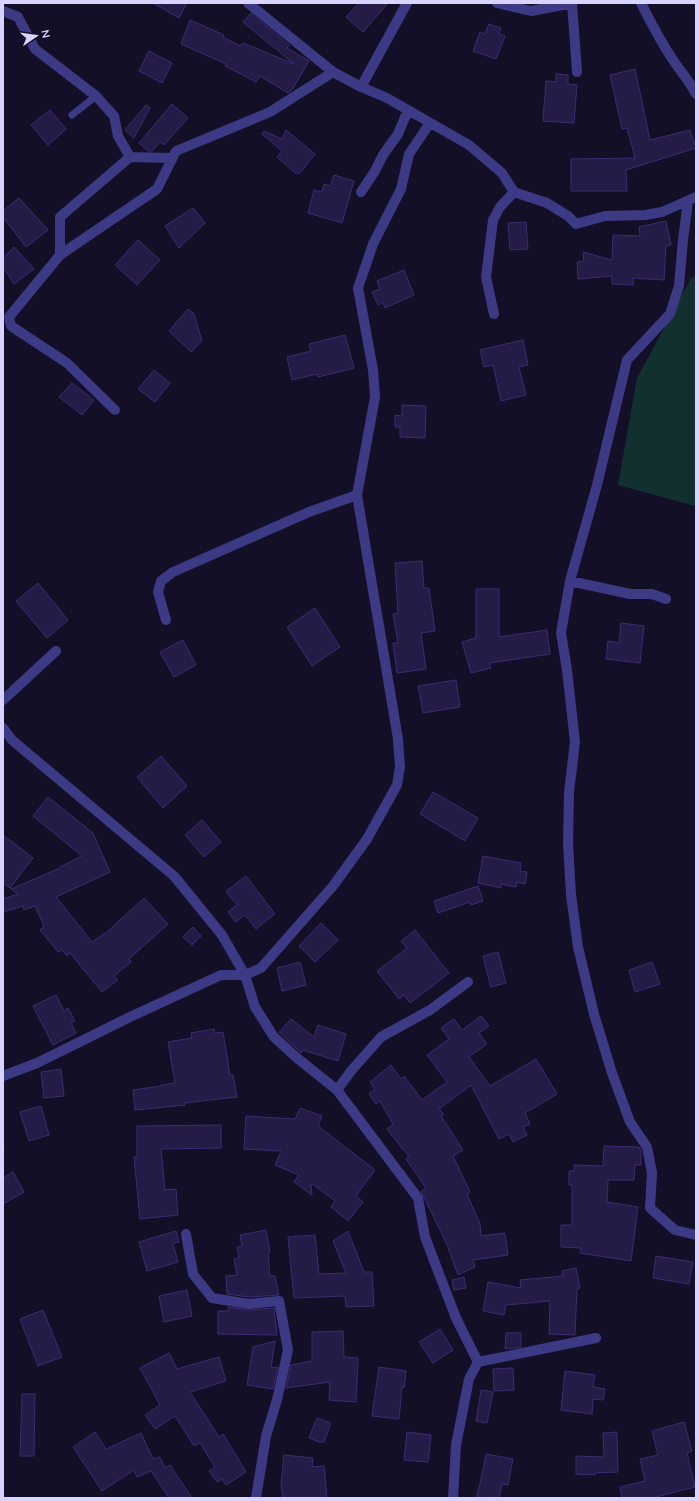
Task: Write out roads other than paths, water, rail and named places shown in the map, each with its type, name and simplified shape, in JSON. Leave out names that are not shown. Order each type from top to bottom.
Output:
[{"type":"street","points":[[248,3],[333,72],[362,88],[387,98],[469,145],[502,173],[514,192],[547,203],[568,216],[576,224],[605,216],[645,215],[662,212],[692,199]]},
{"type":"street","points":[[263,3],[269,20]]},
{"type":"street","points":[[362,88],[407,3]]},
{"type":"street","points":[[496,3],[531,11],[572,3],[577,72]]},
{"type":"street","points":[[641,3],[655,31],[674,62],[691,84],[696,94]]},
{"type":"street","points":[[3,10],[18,17],[35,48],[96,96],[114,116],[118,136],[130,157]]},
{"type":"street","points":[[115,410],[67,362],[12,326],[9,317],[60,255],[157,189],[176,151],[270,112],[333,72]]},
{"type":"street","points":[[361,192],[375,171],[383,155],[398,134],[408,110]]},
{"type":"street","points":[[3,1076],[37,1063],[221,975],[245,975],[261,968],[333,886],[367,839],[397,785],[400,767],[398,739],[357,495],[375,397],[373,370],[358,288],[373,244],[401,189],[409,154],[430,123]]},
{"type":"street","points":[[60,255],[60,217],[130,157],[172,158]]},
{"type":"street","points":[[494,314],[486,277],[493,220],[500,207],[514,192]]},
{"type":"street","points":[[692,199],[683,240],[679,286],[670,314],[627,360],[597,485],[570,581],[561,633],[568,670],[575,742],[569,792],[568,843],[571,895],[578,947],[594,1014],[612,1073],[630,1122],[647,1147],[652,1174],[650,1208],[674,1230],[696,1235]]},
{"type":"street","points":[[166,620],[158,592],[161,581],[173,572],[309,512],[357,495]]},
{"type":"street","points":[[570,581],[630,594],[652,594],[666,599]]},
{"type":"street","points":[[3,700],[56,651]]},
{"type":"street","points":[[3,728],[12,740],[174,876],[222,935],[245,975],[255,1007],[274,1037],[297,1058],[337,1090],[418,1198],[425,1237],[456,1318],[478,1362]]},
{"type":"street","points":[[337,1090],[351,1071],[381,1037],[430,1010],[468,982]]},
{"type":"street","points":[[186,1234],[193,1274],[212,1298],[249,1304],[279,1301],[288,1350],[277,1400],[266,1436],[256,1498]]},
{"type":"street","points":[[478,1362],[596,1338]]},
{"type":"street","points":[[453,1498],[456,1445],[469,1379],[478,1362]]},
{"type":"lane","points":[[72,116],[96,96]]}]
